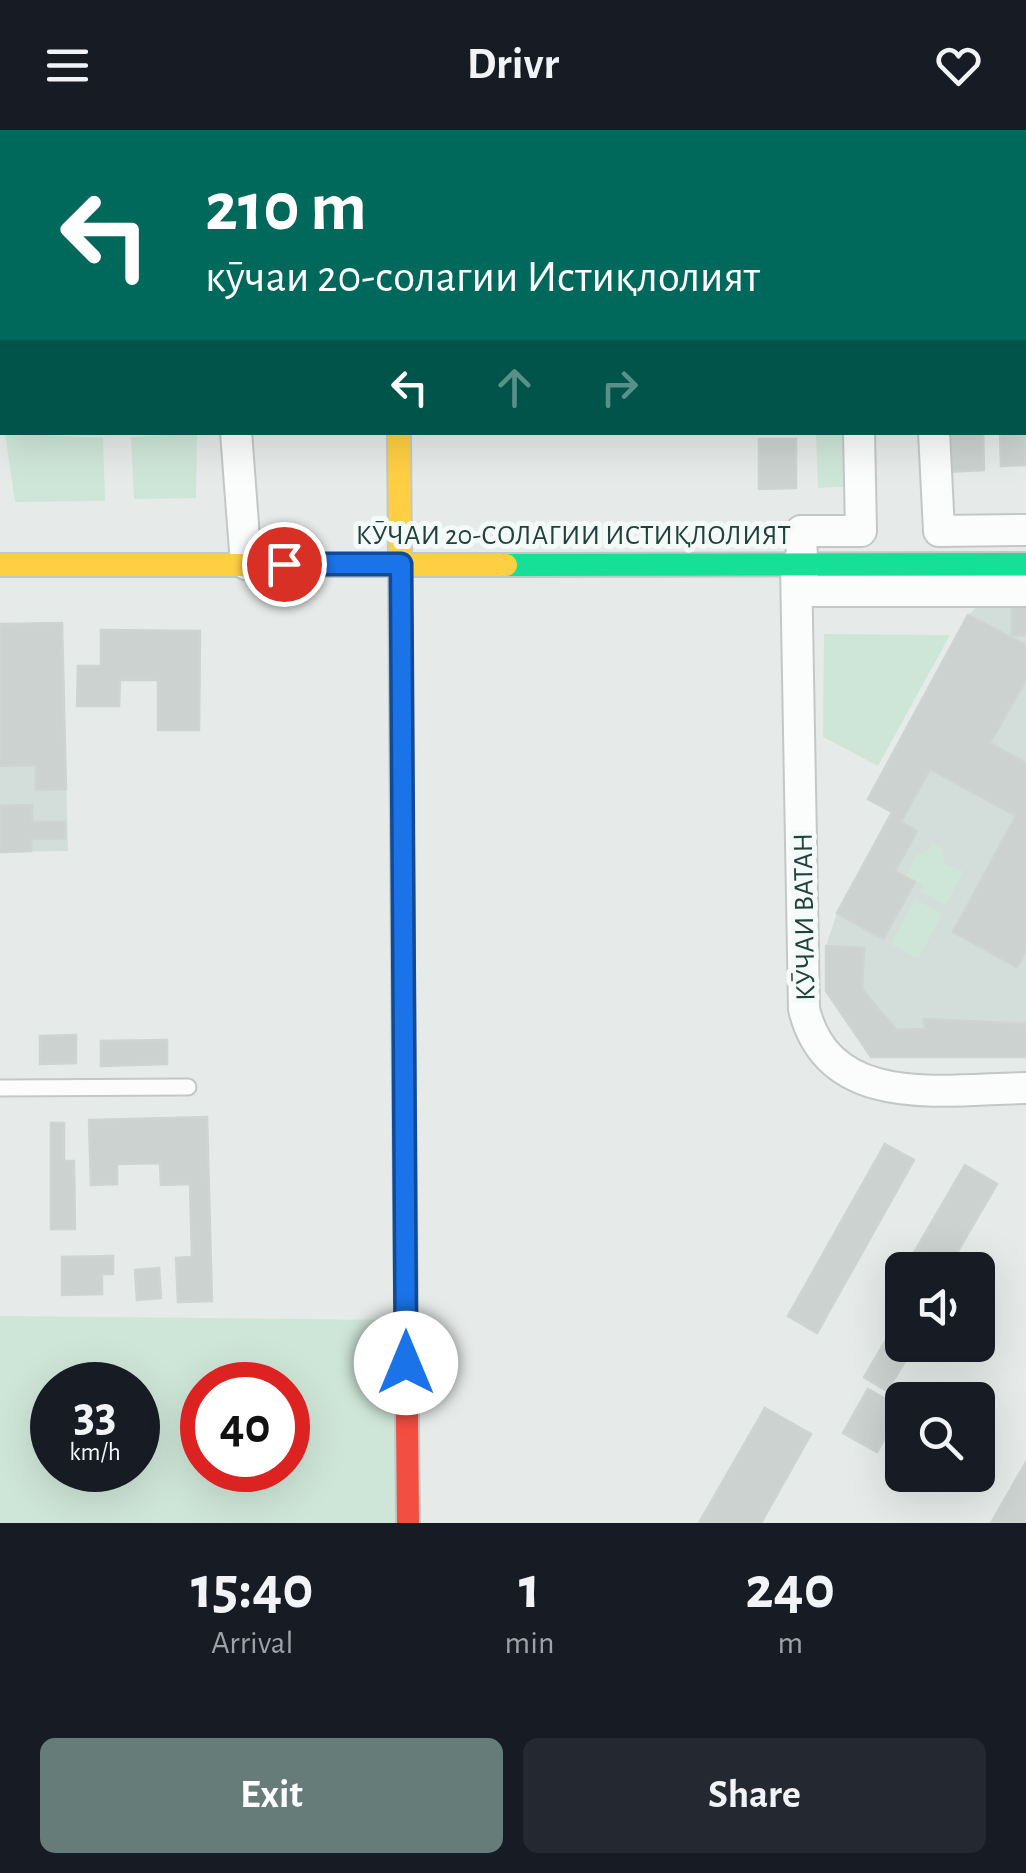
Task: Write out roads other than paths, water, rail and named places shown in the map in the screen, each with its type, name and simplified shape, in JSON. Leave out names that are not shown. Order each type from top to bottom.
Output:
[{"type":"street","points":[[236,435],[246,564]]},
{"type":"street","points":[[398,435],[408,1523]]},
{"type":"street","points":[[858,435],[861,531],[800,532],[802,591],[1026,591]]},
{"type":"street","points":[[934,435],[939,531],[1026,530]]},
{"type":"street","points":[[0,553],[1,565]]},
{"type":"street","name":"КӮЧАИ ВАТАН","points":[[799,564],[804,1009],[808,1026],[829,1056],[866,1084],[880,1088],[1026,1088]]},
{"type":"street","name":"КӮЧАИ 20-СОЛАГИИ ИСТИҚЛОЛИЯТ","points":[[1,565],[1026,564]]},
{"type":"lane","points":[[0,1088],[188,1086]]}]
